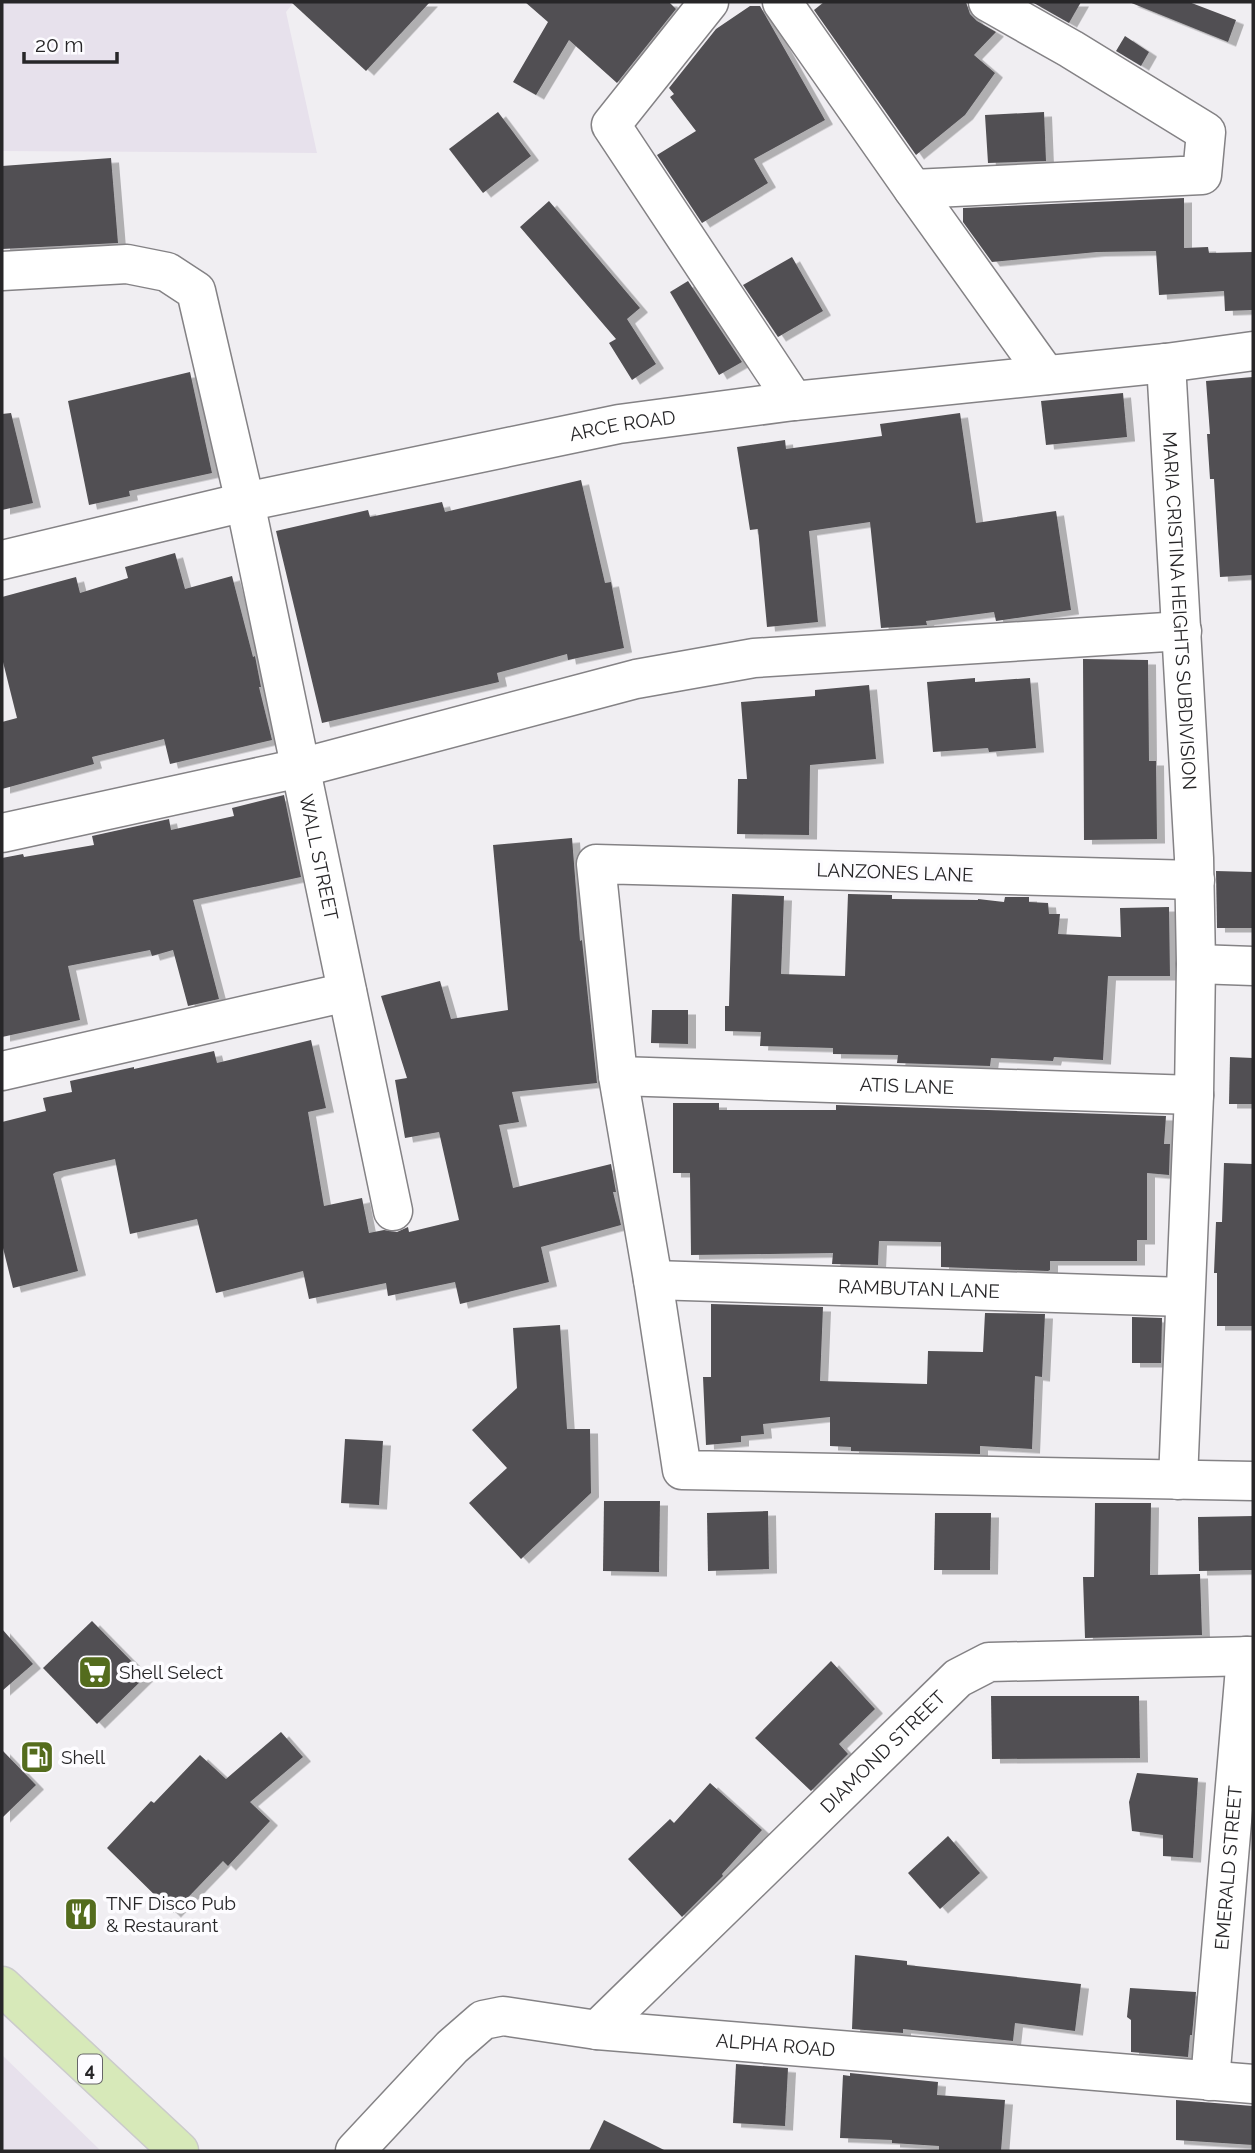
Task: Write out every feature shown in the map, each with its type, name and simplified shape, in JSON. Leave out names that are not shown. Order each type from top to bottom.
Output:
[{"type":"main road","name":"4","points":[[2,1986],[179,2151]]},
{"type":"street","points":[[709,2],[611,125],[794,401]]},
{"type":"street","points":[[782,2],[1046,375]]},
{"type":"street","points":[[913,190],[1202,175],[1206,132],[1071,49],[988,2]]},
{"type":"street","name":"WALL STREET","points":[[2,271],[127,264],[167,272],[196,290],[246,502],[393,1211]]},
{"type":"street","name":"ARCE ROAD","points":[[2,560],[246,502],[619,424],[794,401],[1167,363],[1253,351]]},
{"type":"street","name":"MARIA CRISTINA HEIGHTS SUBDIVISION","points":[[1167,363],[1194,869],[1196,964],[1194,1095],[1178,1480]]},
{"type":"street","points":[[2,833],[300,768],[636,679],[754,659],[1182,631]]},
{"type":"street","name":"LANZONES LANE","points":[[618,1076],[596,864],[1194,869]]},
{"type":"street","points":[[1196,964],[1253,966]]},
{"type":"street","points":[[2,1071],[347,992]]},
{"type":"street","points":[[618,1076],[682,1470],[1253,1480]]},
{"type":"street","name":"ATIS LANE","points":[[618,1076],[1194,1095]]},
{"type":"street","name":"RAMBUTAN LANE","points":[[653,1280],[1185,1297]]},
{"type":"street","name":"DIAMOND STREET","points":[[597,2030],[958,1678],[989,1662],[1249,1656]]},
{"type":"street","name":"EMERALD STREET","points":[[1210,2081],[1249,1656]]},
{"type":"street","name":"ALPHA ROAD","points":[[355,2151],[452,2047],[483,2020],[503,2016],[597,2030],[1253,2084]]},
{"type":"shaded area","points":[[2,2],[294,2],[286,12],[317,153],[2,151]]},
{"type":"shaded area","points":[[2,2055],[101,2151],[2,2151]]},
{"type":"building","points":[[291,2],[430,2],[366,71]]},
{"type":"building","points":[[525,2],[669,2],[676,9],[617,83],[569,40],[536,95],[513,82],[548,22]]},
{"type":"building","points":[[824,2],[966,2],[970,14],[977,21],[996,32],[974,55],[995,73],[965,115],[916,155],[814,10]]},
{"type":"building","points":[[1032,2],[1081,2],[1069,23]]},
{"type":"building","points":[[1129,2],[1189,2],[1236,20],[1228,42]]},
{"type":"building","points":[[750,6],[760,6],[825,120],[754,159],[768,183],[702,223],[657,155],[696,131],[670,97],[674,94],[669,88],[716,29]]},
{"type":"building","points":[[1125,36],[1149,52],[1141,66],[1116,51]]},
{"type":"building","points":[[498,112],[531,156],[483,193],[449,149]]},
{"type":"building","points":[[1044,112],[1046,161],[988,163],[985,115]]},
{"type":"building","points":[[111,158],[118,243],[2,249],[2,166]]},
{"type":"building","points":[[1184,198],[1184,248],[1208,247],[1209,253],[1253,252],[1253,310],[1225,311],[1224,291],[1159,295],[1156,251],[1097,252],[992,262],[963,222],[963,208]]},
{"type":"building","points":[[549,201],[640,308],[627,319],[656,364],[632,380],[609,343],[616,339],[520,227]]},
{"type":"building","points":[[792,257],[823,311],[778,337],[743,285]]},
{"type":"building","points":[[688,281],[742,362],[719,375],[670,292]]},
{"type":"building","points":[[190,372],[212,473],[129,491],[130,496],[89,505],[68,401]]},
{"type":"building","points":[[1253,377],[1253,575],[1220,577],[1214,479],[1210,479],[1206,381]]},
{"type":"building","points":[[1123,393],[1127,437],[1046,445],[1041,401]]},
{"type":"building","points":[[11,413],[33,503],[2,510],[2,414]]},
{"type":"building","points":[[960,413],[976,523],[1056,511],[1071,610],[996,621],[994,612],[926,621],[927,625],[881,628],[870,522],[809,531],[818,622],[767,627],[758,529],[750,530],[737,447],[785,440],[786,449],[882,436],[880,424]]},
{"type":"building","points":[[581,480],[605,583],[611,582],[624,648],[568,660],[567,654],[497,673],[499,682],[322,723],[276,531],[368,510],[370,517],[442,502],[445,512]]},
{"type":"building","points":[[175,553],[185,589],[232,576],[253,657],[255,656],[259,687],[272,740],[170,764],[164,739],[92,757],[94,764],[2,789],[2,722],[17,718],[2,658],[2,597],[76,577],[80,593],[128,578],[125,567]]},
{"type":"building","points":[[1083,659],[1148,660],[1149,761],[1156,761],[1157,839],[1084,840]]},
{"type":"building","points":[[975,678],[975,682],[1030,678],[1036,748],[989,752],[988,748],[933,752],[927,682]]},
{"type":"building","points":[[869,685],[876,759],[810,765],[809,835],[737,834],[738,779],[747,779],[741,702],[815,696],[815,690]]},
{"type":"building","points":[[284,795],[301,877],[193,900],[219,999],[188,1006],[173,950],[152,956],[150,950],[68,966],[80,1020],[2,1037],[2,858],[94,845],[92,836],[169,819],[171,830],[234,816],[232,808]]},
{"type":"building","points":[[572,838],[580,941],[582,940],[597,1083],[512,1092],[519,1122],[499,1125],[513,1188],[611,1164],[616,1192],[613,1192],[621,1225],[541,1247],[549,1282],[460,1304],[455,1282],[388,1296],[386,1283],[309,1299],[303,1271],[216,1293],[197,1219],[130,1234],[115,1159],[53,1174],[78,1271],[13,1288],[2,1244],[2,1122],[46,1111],[43,1098],[72,1092],[70,1081],[214,1051],[217,1063],[311,1040],[326,1108],[308,1112],[324,1206],[362,1198],[369,1233],[384,1230],[397,1232],[408,1227],[409,1232],[459,1220],[439,1132],[405,1138],[395,1080],[407,1078],[381,996],[440,981],[451,1019],[508,1010],[493,845]]},
{"type":"building","points":[[1216,871],[1253,872],[1253,928],[1217,928]]},
{"type":"building","points":[[732,894],[784,896],[781,974],[845,976],[848,894],[892,895],[892,899],[978,899],[1004,902],[1005,897],[1029,897],[1029,902],[1048,903],[1049,914],[1060,914],[1058,934],[1121,937],[1120,908],[1169,907],[1170,976],[1108,976],[1103,1060],[1054,1057],[1053,1061],[991,1058],[990,1066],[897,1063],[898,1055],[833,1054],[833,1048],[760,1046],[761,1032],[725,1031],[725,1006],[729,1006]]},
{"type":"building","points":[[652,1010],[688,1010],[688,1044],[651,1043]]},
{"type":"building","points":[[1230,1057],[1253,1058],[1253,1104],[1229,1104]]},
{"type":"building","points":[[673,1103],[719,1103],[719,1110],[836,1110],[836,1105],[1166,1116],[1164,1144],[1170,1144],[1169,1175],[1147,1173],[1147,1240],[1137,1240],[1137,1261],[1050,1261],[1048,1271],[941,1267],[941,1242],[879,1241],[878,1265],[832,1264],[833,1253],[691,1255],[690,1173],[673,1173]]},
{"type":"building","points":[[1224,1163],[1253,1164],[1253,1326],[1217,1326],[1217,1273],[1214,1273],[1216,1222],[1222,1222]]},
{"type":"building","points":[[711,1304],[823,1307],[820,1381],[927,1384],[928,1351],[983,1352],[985,1313],[1045,1314],[1042,1377],[1035,1376],[1032,1449],[980,1446],[980,1454],[851,1451],[851,1447],[830,1446],[830,1417],[763,1424],[764,1434],[741,1436],[741,1442],[706,1445],[703,1377],[711,1377]]},
{"type":"building","points":[[1132,1317],[1162,1318],[1161,1363],[1132,1363]]},
{"type":"building","points":[[560,1325],[567,1429],[590,1429],[591,1493],[521,1559],[469,1503],[507,1468],[472,1430],[517,1388],[513,1328]]},
{"type":"building","points":[[345,1439],[383,1441],[379,1505],[341,1503]]},
{"type":"building","points":[[604,1501],[660,1501],[659,1572],[603,1571]]},
{"type":"building","points":[[1095,1503],[1151,1503],[1150,1575],[1200,1574],[1202,1635],[1085,1638],[1083,1577],[1094,1577]]},
{"type":"building","points":[[768,1511],[769,1569],[708,1571],[707,1513]]},
{"type":"building","points":[[935,1513],[991,1513],[990,1570],[934,1570]]},
{"type":"building","points":[[1253,1516],[1253,1570],[1199,1571],[1198,1517]]},
{"type":"building","name":"Shell Select","points":[[92,1621],[146,1676],[97,1724],[43,1668]]},
{"type":"building","points":[[2,1629],[33,1664],[2,1691]]},
{"type":"building","points":[[831,1661],[875,1709],[839,1744],[848,1754],[811,1791],[755,1738]]},
{"type":"building","points":[[991,1696],[1139,1696],[1140,1758],[992,1759]]},
{"type":"building","points":[[281,1732],[303,1757],[250,1802],[270,1821],[228,1866],[223,1861],[173,1913],[107,1848],[151,1801],[154,1803],[200,1755],[226,1779]]},
{"type":"building","points":[[2,1750],[36,1785],[2,1818]]},
{"type":"building","points":[[1137,1773],[1198,1778],[1193,1858],[1163,1856],[1163,1835],[1132,1831],[1129,1802]]},
{"type":"building","points":[[710,1783],[762,1830],[723,1876],[682,1917],[628,1859],[670,1819],[674,1823]]},
{"type":"building","points":[[948,1836],[980,1873],[940,1909],[908,1873]]},
{"type":"building","points":[[855,1955],[907,1961],[907,1965],[1081,1984],[1075,2031],[1015,2023],[1013,2041],[903,2029],[903,2033],[852,2029]]},
{"type":"building","points":[[1130,1988],[1196,1992],[1188,2057],[1131,2052],[1131,2020],[1127,2017]]},
{"type":"building","points":[[736,2064],[788,2068],[785,2126],[733,2123]]},
{"type":"building","points":[[850,2073],[938,2082],[937,2095],[1005,2100],[1001,2151],[939,2151],[939,2146],[892,2143],[892,2140],[840,2138],[843,2075],[850,2076]]},
{"type":"building","points":[[1176,2100],[1253,2106],[1253,2145],[1176,2140]]},
{"type":"building","points":[[604,2120],[666,2151],[589,2151]]},
{"type":"place","name":"Shell Select","points":[[95,1672]]},
{"type":"place","name":"Shell","points":[[37,1757]]},
{"type":"place","name":"TNF Disco Pub & Restaurant","points":[[81,1914]]}]
